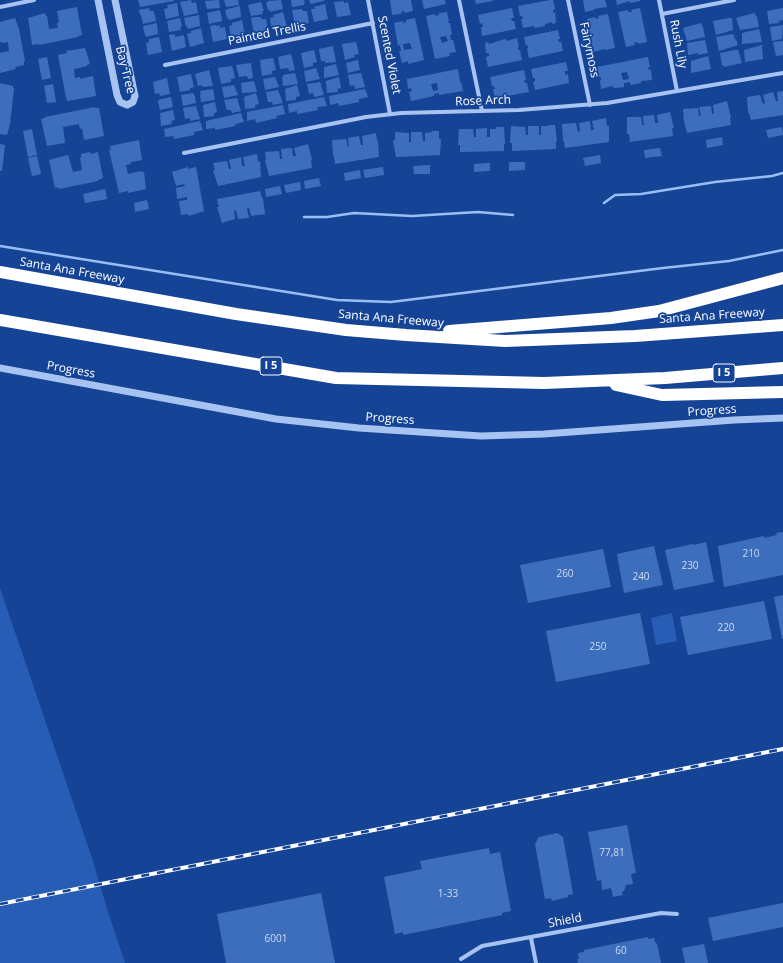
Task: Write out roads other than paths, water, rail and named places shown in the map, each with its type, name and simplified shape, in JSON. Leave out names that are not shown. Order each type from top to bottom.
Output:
[{"type":"highway","name":"Santa Ana Freeway","points":[[0,272],[236,314],[346,330],[406,335],[505,341],[635,336],[783,324]]},
{"type":"highway","points":[[406,335],[611,318],[659,311],[783,278]]},
{"type":"highway","name":"I 5","points":[[0,320],[336,378],[544,383],[664,378],[783,368]]},
{"type":"highway","points":[[599,381],[662,395],[783,392]]},
{"type":"street","points":[[0,7],[34,0]]},
{"type":"street","name":"Bay Tree","points":[[98,0],[117,95],[120,102],[127,105],[133,102],[135,96],[115,0]]},
{"type":"street","name":"Scented Violet","points":[[368,0],[390,114]]},
{"type":"street","points":[[459,0],[482,111]]},
{"type":"street","name":"Fairymoss","points":[[568,0],[590,105]]},
{"type":"street","name":"Rush Lily","points":[[659,0],[677,91]]},
{"type":"street","points":[[662,14],[734,0]]},
{"type":"street","name":"Painted Trellis","points":[[165,65],[372,23]]},
{"type":"street","name":"Rose Arch","points":[[184,154],[366,117],[390,114],[519,110],[590,105],[783,73]]},
{"type":"street","name":"Progress","points":[[0,368],[276,418],[374,429],[481,436],[544,434],[734,420],[783,418]]},
{"type":"street","name":"Shield","points":[[461,959],[482,946],[661,913],[677,914]]},
{"type":"street","points":[[531,938],[536,963]]},
{"type":"waterway","points":[[604,203],[615,195],[641,194],[715,182],[772,176],[783,173]]},
{"type":"waterway","points":[[304,217],[327,217],[354,213],[412,216],[478,212],[513,215]]},
{"type":"waterway","points":[[0,246],[337,300],[391,302],[729,261],[783,250]]},
{"type":"railway","points":[[0,904],[783,749]]}]
